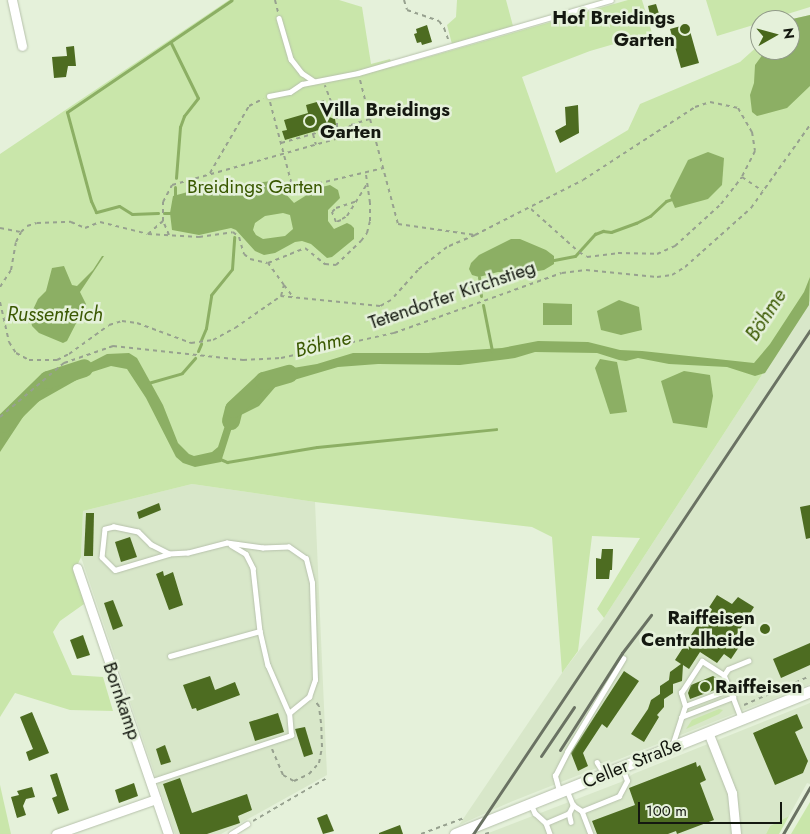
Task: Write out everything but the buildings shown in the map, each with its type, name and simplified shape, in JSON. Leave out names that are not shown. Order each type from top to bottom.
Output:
[{"type":"main road","name":"Celler Straße","points":[[455,834],[708,732],[740,714],[810,691]]},
{"type":"street","points":[[12,0],[22,46]]},
{"type":"street","name":"Bornkamp","points":[[77,568],[168,834]]},
{"type":"street","points":[[708,732],[732,793],[736,834]]},
{"type":"street","points":[[60,833],[156,799]]},
{"type":"lane","points":[[269,96],[290,92],[302,84],[358,73],[612,0]]},
{"type":"lane","points":[[279,18],[291,59],[302,73],[314,81]]},
{"type":"lane","points":[[168,554],[151,545],[138,532],[114,526],[105,529],[102,557],[115,570],[168,554],[188,553],[227,543],[263,548],[289,547],[306,559],[312,583],[315,680],[309,697],[289,713]]},
{"type":"lane","points":[[150,782],[291,735],[289,713],[268,665],[260,631],[253,568],[246,554],[227,543]]},
{"type":"lane","points":[[170,656],[260,631]]},
{"type":"lane","points":[[591,834],[582,811],[573,805],[555,776],[567,752],[623,659]]},
{"type":"lane","points":[[724,675],[728,669],[748,661]]},
{"type":"lane","points":[[672,747],[685,706],[681,693],[702,662],[724,675],[740,714]]},
{"type":"lane","points":[[685,706],[730,689]]},
{"type":"lane","points":[[681,718],[733,698]]},
{"type":"lane","points":[[597,762],[605,774]]},
{"type":"lane","points":[[582,811],[619,796],[627,781],[622,767]]},
{"type":"lane","points":[[531,803],[535,813],[546,823],[550,834]]},
{"type":"lane","points":[[571,822],[569,813],[573,805]]},
{"type":"lane","points":[[546,823],[569,813]]},
{"type":"lane","points":[[231,834],[247,824]]},
{"type":"path","points":[[274,0],[279,18]]},
{"type":"path","points":[[404,0],[407,10],[439,22],[444,28],[450,46]]},
{"type":"path","points":[[358,73],[398,224],[475,235]]},
{"type":"path","points":[[281,143],[333,129],[338,124],[332,100],[322,81]]},
{"type":"path","points":[[210,174],[249,106],[255,101],[269,96],[295,189],[384,168]]},
{"type":"path","points":[[0,302],[10,342],[16,353],[28,360],[45,361],[57,360],[69,354],[109,325],[122,321],[137,324],[191,343],[213,340],[235,328],[281,296],[380,306],[391,300],[418,270],[447,247],[530,208],[583,180],[695,107],[710,102],[738,108],[752,132],[755,151],[742,177],[720,204],[675,246],[657,254],[618,253],[587,257],[579,253],[530,208]]},
{"type":"path","points":[[169,235],[163,221],[163,202],[172,185],[336,139],[351,125],[370,119]]},
{"type":"path","name":"Tetendorfer Kirchstieg","points":[[0,417],[64,363],[113,346],[243,360],[281,358],[394,333],[562,273],[586,270],[657,276],[672,274],[685,267],[751,208],[810,125]]},
{"type":"path","points":[[313,134],[316,145]]},
{"type":"path","points":[[0,287],[10,270],[16,242],[21,232],[27,226],[37,223],[69,221],[85,228],[100,222],[148,234],[208,238],[232,232],[239,238],[247,257],[268,263],[305,248],[331,266],[342,261],[367,233],[370,221],[366,173]]},
{"type":"path","points":[[742,177],[763,191]]},
{"type":"path","points":[[356,202],[336,208],[332,212],[336,222],[347,216],[368,184]]},
{"type":"path","points":[[148,234],[163,221]]},
{"type":"path","points":[[0,228],[21,232]]},
{"type":"path","points":[[268,263],[294,297]]},
{"type":"path","points":[[281,296],[284,285]]},
{"type":"path","points":[[740,714],[747,702],[810,676]]},
{"type":"path","points":[[270,742],[283,775],[294,781],[309,774],[319,763],[322,747],[319,706],[315,700],[309,697]]},
{"type":"path","points":[[247,824],[327,778]]},
{"type":"path","points":[[421,834],[457,820],[471,817]]},
{"type":"shaded area","points":[[810,301],[810,684],[513,801],[459,825],[562,673],[604,618]]},
{"type":"shaded area","points":[[192,484],[315,502],[327,775],[221,834],[175,834],[81,557],[83,511]]},
{"type":"shaded area","points":[[810,703],[810,784],[807,783],[789,816],[770,826],[766,834],[486,834],[621,782],[633,774]]},
{"type":"green space","name":"Breidings Garten","points":[[229,0],[339,0],[362,7],[371,64],[390,59],[393,67],[628,0],[642,0],[652,33],[590,51],[522,77],[556,173],[628,130],[640,104],[740,62],[750,53],[750,60],[800,60],[800,17],[810,15],[810,301],[604,618],[597,609],[640,538],[592,536],[578,651],[562,673],[552,537],[532,527],[315,502],[192,484],[83,511],[81,557],[76,568],[84,604],[60,621],[53,632],[72,675],[103,677],[113,711],[70,710],[15,693],[0,717],[0,154]]},
{"type":"green space","points":[[457,0],[506,0],[513,26],[452,44],[447,25],[456,17]]},
{"type":"green space","points":[[706,0],[810,0],[810,7],[800,10],[750,10],[750,26],[717,36]]},
{"type":"green space","points":[[719,709],[723,710],[719,714],[686,729],[692,720]]},
{"type":"green space","points":[[0,785],[11,834],[0,834]]},
{"type":"green space","points":[[810,802],[810,834],[791,834]]},
{"type":"green space","points":[[789,816],[779,834],[766,834],[770,826]]},
{"type":"water","points":[[810,15],[810,86],[787,108],[757,116],[752,112],[750,95],[754,83],[755,65],[759,60],[800,60],[800,17]]},
{"type":"water","points":[[708,152],[724,158],[722,185],[708,199],[675,208],[670,196],[688,160]]},
{"type":"water","points":[[272,181],[280,182],[283,191],[294,203],[318,188],[330,185],[338,190],[340,198],[328,210],[328,221],[334,229],[347,223],[351,225],[354,228],[354,239],[332,257],[327,258],[311,244],[302,241],[295,242],[275,253],[264,255],[255,251],[236,230],[231,228],[199,235],[172,230],[170,213],[173,196],[199,189]],"holes":[[[283,213],[290,215],[293,229],[285,236],[263,239],[256,235],[253,230],[255,223],[265,216]]]},
{"type":"water","points":[[511,239],[520,239],[546,250],[554,256],[554,264],[544,270],[521,274],[498,272],[479,277],[472,275],[469,269],[471,263],[479,255]]},
{"type":"water","name":"Russenteich","points":[[102,256],[104,256],[80,292],[86,304],[67,341],[63,343],[39,333],[32,326],[30,316],[38,299],[46,291],[52,268],[64,266],[72,285],[77,286],[93,270]]},
{"type":"water","points":[[810,277],[809,305],[765,373],[755,376],[727,367],[669,364],[638,358],[626,361],[597,353],[535,352],[515,358],[460,365],[378,364],[338,367],[277,385],[259,406],[235,418],[221,462],[195,467],[183,463],[176,457],[146,398],[127,369],[111,366],[89,373],[36,403],[25,414],[0,452],[0,428],[7,416],[43,387],[107,354],[129,353],[137,358],[163,405],[178,443],[189,454],[194,456],[212,452],[218,447],[230,410],[246,399],[268,379],[287,369],[317,364],[353,353],[428,353],[502,348],[538,341],[588,342],[620,350],[754,363],[770,344],[804,292]]},
{"type":"water","points":[[619,300],[639,307],[642,330],[621,335],[601,330],[597,311]]},
{"type":"water","points":[[543,303],[572,304],[572,325],[543,325]]},
{"type":"water","points":[[600,359],[617,362],[627,412],[610,414],[595,368]]},
{"type":"water","points":[[684,371],[710,375],[713,396],[707,428],[673,423],[661,381]]},
{"type":"waterway","points":[[158,213],[132,214],[119,206],[96,212],[91,201],[67,112],[232,0]]},
{"type":"waterway","points":[[171,43],[198,98],[184,116],[180,127],[176,178]]},
{"type":"waterway","points":[[175,187],[175,196]]},
{"type":"waterway","points":[[554,260],[575,256],[595,234],[603,231],[611,232],[636,223],[650,216],[666,201],[672,199]]},
{"type":"waterway","points":[[164,213],[170,213]]},
{"type":"waterway","points":[[201,340],[206,328],[211,295],[232,269],[234,237]]},
{"type":"waterway","points":[[479,277],[481,296]]},
{"type":"waterway","points":[[483,305],[492,351]]},
{"type":"waterway","points":[[198,351],[201,344]]},
{"type":"waterway","points":[[148,383],[182,373],[195,358]]},
{"type":"waterway","name":"Böhme","points":[[0,432],[3,424],[48,380],[84,368]]},
{"type":"waterway","name":"Böhme","points":[[231,421],[234,409],[264,381],[289,374]]},
{"type":"waterway","points":[[220,459],[227,462],[317,447],[496,429]]},
{"type":"railway","points":[[473,834],[810,330]]},
{"type":"railway","points":[[560,750],[622,653],[651,615]]},
{"type":"railway","points":[[541,756],[574,707]]},
{"type":"railway","points":[[783,834],[810,787]]},
{"type":"place","name":"Hof Breidings Garten","points":[[685,29]]},
{"type":"place","name":"Villa Breidings Garten","points":[[310,121]]},
{"type":"place","name":"Raiffeisen Centralheide","points":[[765,629]]},
{"type":"place","name":"Raiffeisen","points":[[705,687]]}]
